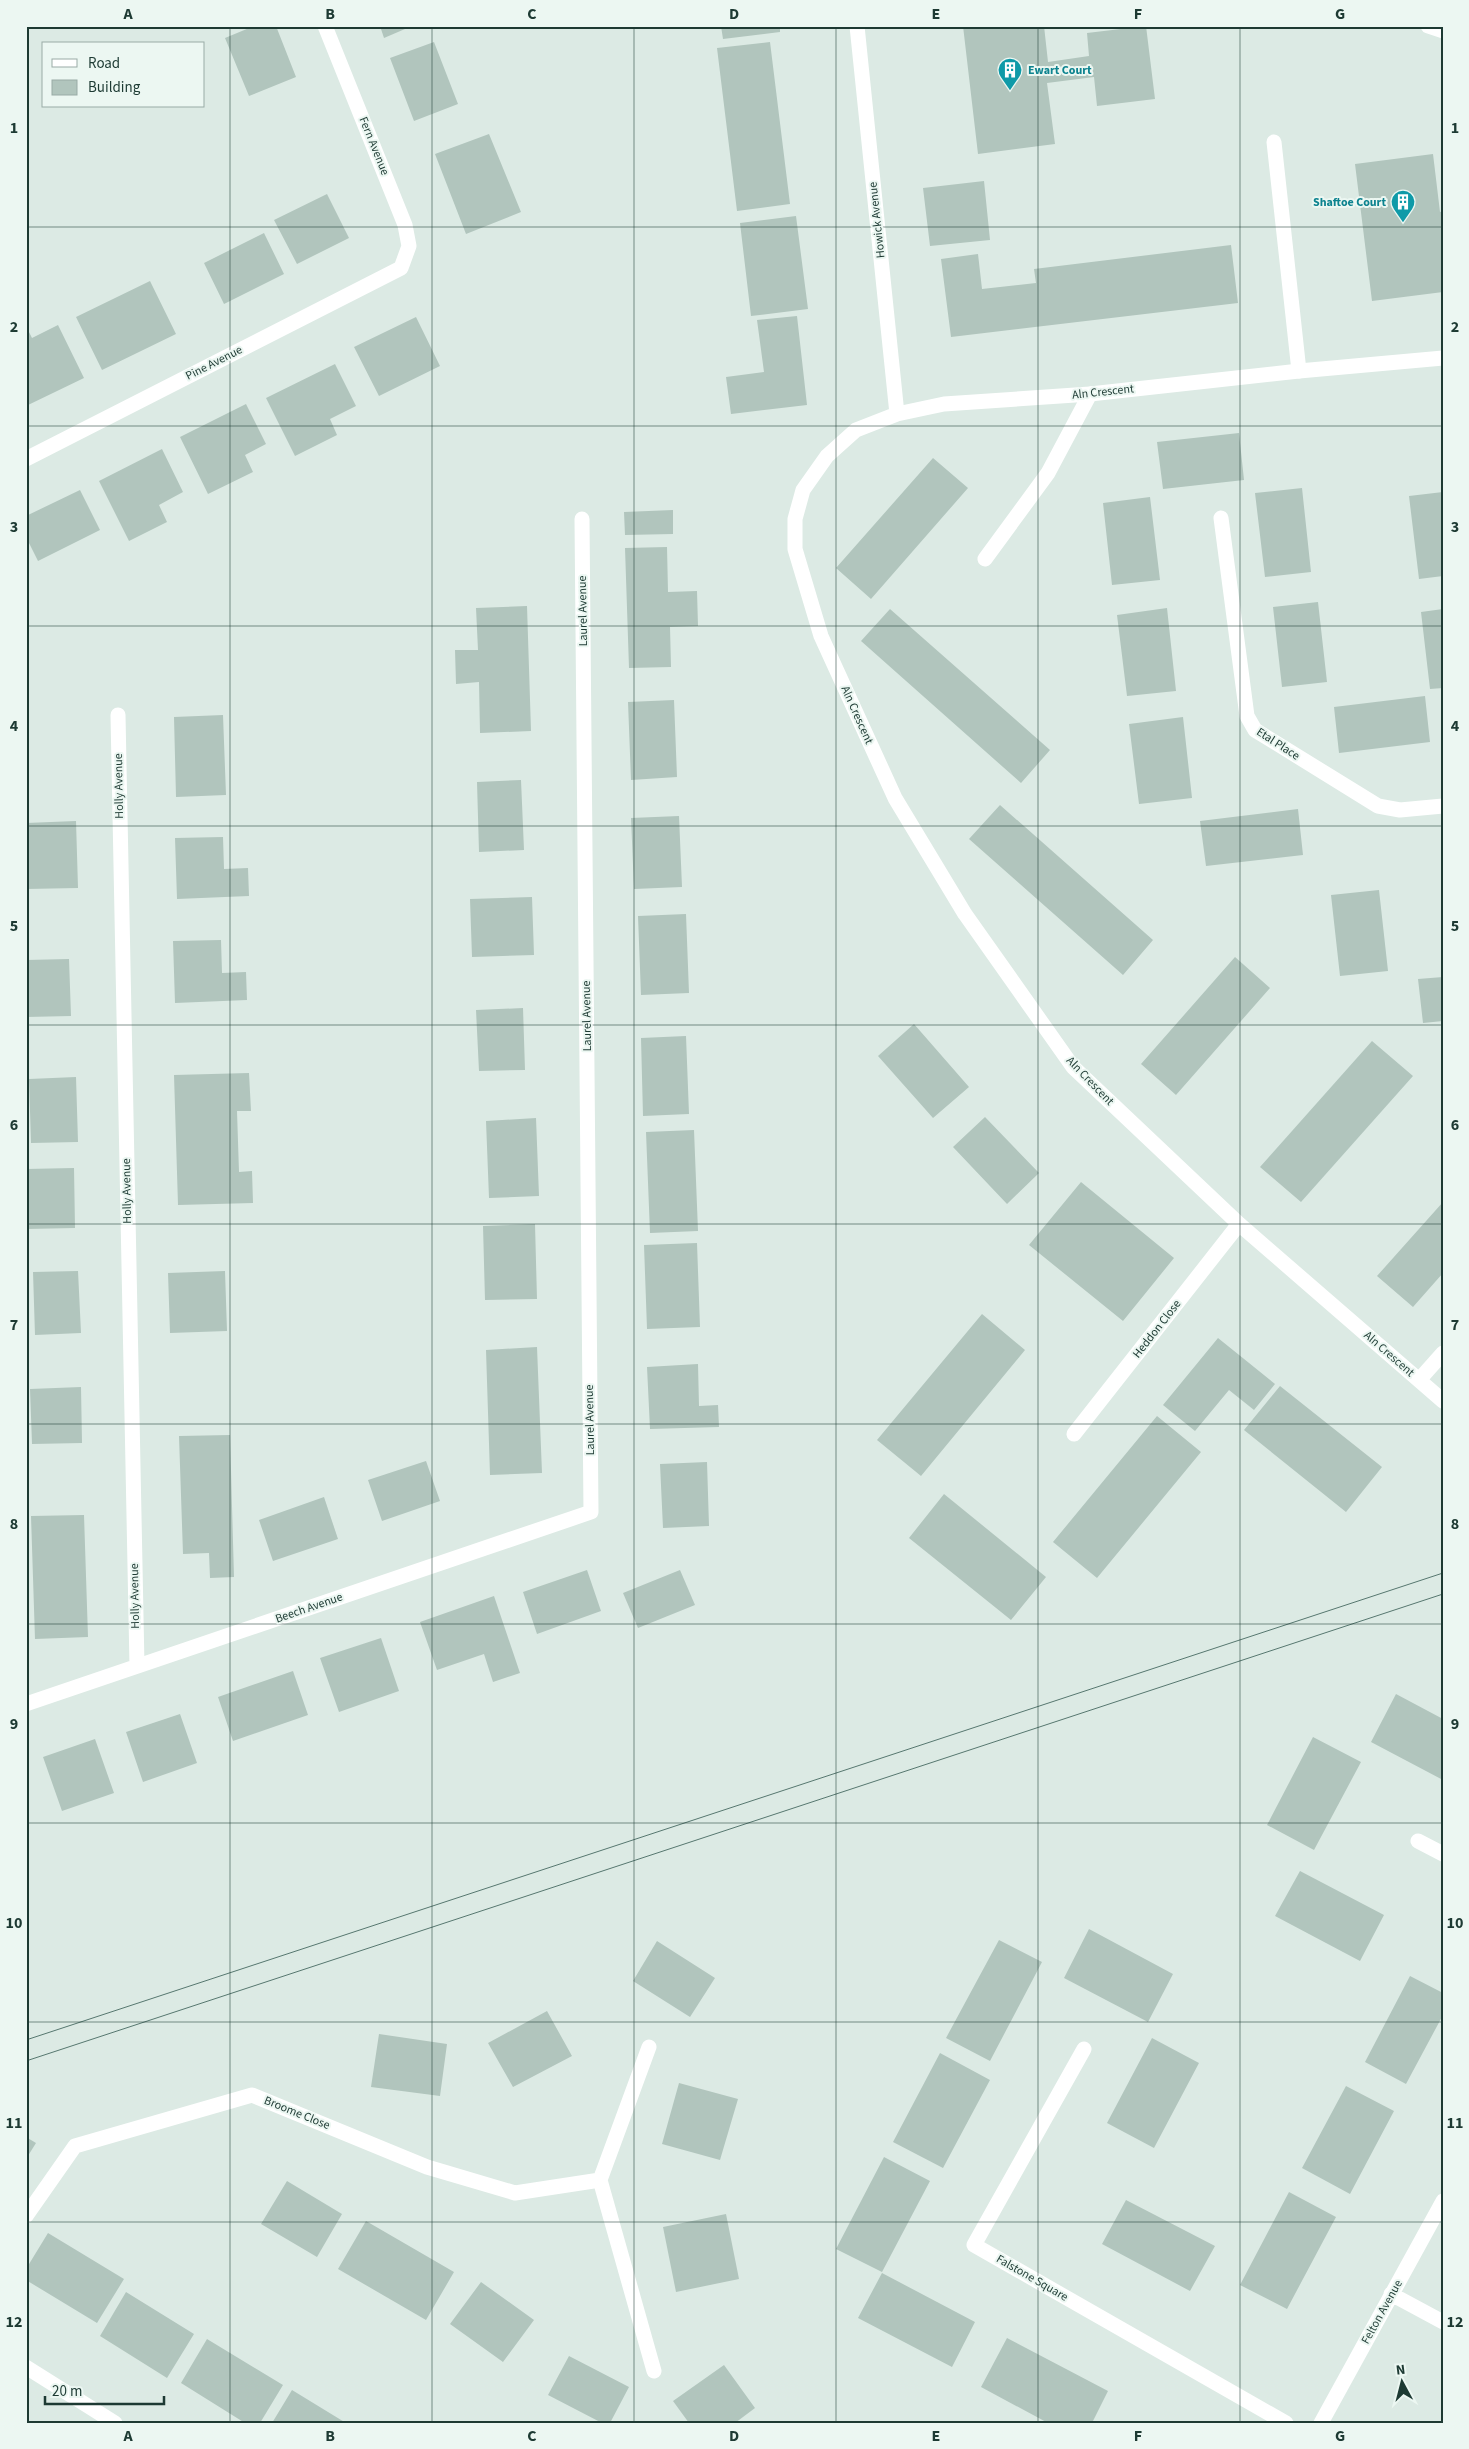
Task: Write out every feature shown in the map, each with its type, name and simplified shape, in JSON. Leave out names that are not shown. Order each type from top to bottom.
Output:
[{"type":"street","name":"Fern Avenue","points":[[325,26],[406,225],[409,246],[402,268]]},
{"type":"street","name":"Howick Avenue","points":[[857,26],[897,414]]},
{"type":"street","points":[[1428,26],[1443,31]]},
{"type":"street","points":[[1274,142],[1299,371]]},
{"type":"street","name":"Pine Avenue","points":[[26,459],[402,268]]},
{"type":"street","name":"Aln Crescent","points":[[1443,358],[1299,371],[1090,394],[944,404],[897,414],[856,430],[827,456],[803,490],[795,518],[795,549],[821,636],[895,798],[965,914],[1073,1067],[1239,1224],[1443,1401]]},
{"type":"street","points":[[985,559],[1048,474],[1090,394]]},
{"type":"street","name":"Etal Place","points":[[1220,518],[1247,716],[1255,730],[1378,806],[1400,810],[1443,806]]},
{"type":"street","name":"Laurel Avenue","points":[[582,519],[591,1512]]},
{"type":"street","name":"Holly Avenue","points":[[118,715],[137,1666]]},
{"type":"street","name":"Heddon Close","points":[[1074,1434],[1239,1224]]},
{"type":"street","points":[[1418,1380],[1443,1353]]},
{"type":"street","name":"Beech Avenue","points":[[26,1704],[591,1512]]},
{"type":"street","points":[[1418,1841],[1443,1854]]},
{"type":"street","points":[[649,2047],[600,2180],[654,2370]]},
{"type":"street","name":"Falstone Square","points":[[1084,2049],[974,2245],[1286,2423]]},
{"type":"street","name":"Broome Close","points":[[26,2216],[75,2146],[252,2095],[427,2167],[515,2193],[600,2180]]},
{"type":"street","name":"Felton Avenue","points":[[1321,2423],[1443,2200]]},
{"type":"street","points":[[1392,2294],[1443,2322]]},
{"type":"street","points":[[26,2367],[115,2423]]},
{"type":"building","points":[[254,26],[276,26],[296,77],[249,96],[225,38]]},
{"type":"building","points":[[380,26],[412,26],[384,38]]},
{"type":"building","points":[[721,26],[780,26],[780,32],[723,39]]},
{"type":"building","name":"Ewart Court","points":[[963,26],[1044,26],[1048,62],[1089,56],[1087,33],[1146,26],[1155,99],[1097,106],[1094,77],[1047,83],[1055,144],[978,154]]},
{"type":"building","points":[[434,42],[458,104],[414,121],[390,58]]},
{"type":"building","points":[[770,42],[790,204],[737,211],[717,48]]},
{"type":"building","points":[[489,134],[521,212],[466,234],[435,154]]},
{"type":"building","name":"Shaftoe Court","points":[[1433,154],[1440,212],[1443,211],[1443,292],[1372,301],[1355,164]]},
{"type":"building","points":[[984,181],[990,240],[930,246],[923,188]]},
{"type":"building","points":[[327,194],[349,238],[297,264],[274,220]]},
{"type":"building","points":[[796,216],[808,309],[751,316],[740,223]]},
{"type":"building","points":[[264,233],[284,274],[224,304],[204,263]]},
{"type":"building","points":[[1231,245],[1238,303],[951,337],[941,259],[978,254],[982,289],[1036,283],[1034,269]]},
{"type":"building","points":[[150,281],[176,334],[102,370],[76,317]]},
{"type":"building","points":[[797,316],[807,405],[731,414],[726,377],[764,372],[757,320]]},
{"type":"building","points":[[416,317],[440,366],[379,396],[354,347]]},
{"type":"building","points":[[58,325],[84,378],[26,406],[26,326],[32,338]]},
{"type":"building","points":[[335,364],[356,406],[330,419],[337,435],[295,456],[266,398]]},
{"type":"building","points":[[246,404],[266,444],[245,455],[253,472],[208,494],[180,437]]},
{"type":"building","points":[[1239,433],[1244,480],[1163,489],[1157,442]]},
{"type":"building","points":[[162,449],[183,492],[159,505],[167,522],[129,541],[99,481]]},
{"type":"building","points":[[933,458],[968,488],[871,599],[836,568]]},
{"type":"building","points":[[1302,488],[1311,572],[1265,577],[1255,493]]},
{"type":"building","points":[[80,490],[100,530],[38,561],[26,537],[26,516]]},
{"type":"building","points":[[1443,492],[1443,576],[1419,579],[1409,496]]},
{"type":"building","points":[[1150,497],[1160,580],[1112,585],[1103,503]]},
{"type":"building","points":[[673,510],[673,534],[625,535],[624,512]]},
{"type":"building","points":[[667,547],[668,592],[697,591],[698,626],[670,627],[671,667],[629,668],[625,548]]},
{"type":"building","points":[[1318,602],[1327,682],[1282,687],[1273,607]]},
{"type":"building","points":[[527,606],[531,731],[480,733],[479,682],[456,684],[455,650],[478,650],[476,608]]},
{"type":"building","points":[[1167,608],[1176,691],[1127,696],[1117,615]]},
{"type":"building","points":[[890,609],[1050,750],[1021,783],[861,641]]},
{"type":"building","points":[[1443,609],[1443,688],[1430,689],[1421,612]]},
{"type":"building","points":[[1425,696],[1430,742],[1339,753],[1334,707]]},
{"type":"building","points":[[674,700],[677,777],[631,780],[628,702]]},
{"type":"building","points":[[223,715],[226,795],[176,797],[174,717]]},
{"type":"building","points":[[1183,717],[1192,798],[1139,804],[1129,724]]},
{"type":"building","points":[[521,780],[524,850],[479,852],[477,782]]},
{"type":"building","points":[[1000,805],[1153,940],[1123,975],[969,839]]},
{"type":"building","points":[[1298,809],[1303,855],[1206,866],[1200,821]]},
{"type":"building","points":[[679,816],[682,887],[634,889],[631,818]]},
{"type":"building","points":[[76,821],[78,888],[26,889],[26,823]]},
{"type":"building","points":[[223,837],[224,869],[248,868],[249,896],[177,899],[175,838]]},
{"type":"building","points":[[1379,890],[1388,971],[1340,976],[1331,895]]},
{"type":"building","points":[[532,897],[534,955],[472,957],[470,899]]},
{"type":"building","points":[[686,914],[689,993],[641,995],[638,916]]},
{"type":"building","points":[[221,940],[222,973],[246,972],[247,1000],[175,1003],[173,941]]},
{"type":"building","points":[[1235,957],[1270,988],[1176,1095],[1141,1064]]},
{"type":"building","points":[[69,959],[71,1016],[26,1017],[26,960]]},
{"type":"building","points":[[1443,977],[1443,1021],[1423,1023],[1418,979]]},
{"type":"building","points":[[523,1008],[525,1070],[479,1071],[476,1010]]},
{"type":"building","points":[[914,1024],[969,1087],[933,1118],[878,1056]]},
{"type":"building","points":[[686,1036],[689,1114],[643,1116],[641,1038]]},
{"type":"building","points":[[1372,1041],[1413,1076],[1301,1202],[1260,1167]]},
{"type":"building","points":[[249,1073],[251,1111],[237,1111],[239,1172],[252,1171],[253,1203],[178,1205],[174,1075]]},
{"type":"building","points":[[76,1077],[78,1142],[31,1143],[29,1079]]},
{"type":"building","points":[[985,1117],[1039,1173],[1007,1204],[953,1147]]},
{"type":"building","points":[[536,1118],[539,1196],[489,1198],[486,1121]]},
{"type":"building","points":[[694,1130],[698,1231],[650,1233],[646,1132]]},
{"type":"building","points":[[74,1168],[75,1228],[26,1229],[26,1169]]},
{"type":"building","points":[[1081,1182],[1174,1258],[1123,1321],[1029,1245]]},
{"type":"building","points":[[1443,1202],[1443,1273],[1413,1307],[1377,1276]]},
{"type":"building","points":[[535,1224],[537,1299],[485,1300],[483,1226]]},
{"type":"building","points":[[697,1243],[700,1327],[647,1329],[644,1245]]},
{"type":"building","points":[[78,1271],[81,1333],[35,1335],[33,1272]]},
{"type":"building","points":[[225,1271],[227,1331],[170,1333],[168,1273]]},
{"type":"building","points":[[982,1314],[1025,1350],[921,1476],[877,1440]]},
{"type":"building","points":[[1218,1338],[1275,1384],[1254,1410],[1229,1390],[1195,1431],[1163,1405]]},
{"type":"building","points":[[537,1347],[542,1473],[490,1475],[486,1350]]},
{"type":"building","points":[[698,1364],[699,1406],[718,1405],[719,1427],[650,1429],[647,1367]]},
{"type":"building","points":[[1280,1386],[1382,1467],[1346,1512],[1244,1430]]},
{"type":"building","points":[[81,1387],[82,1443],[32,1444],[30,1389]]},
{"type":"building","points":[[1157,1416],[1201,1452],[1097,1578],[1053,1542]]},
{"type":"building","points":[[230,1435],[234,1577],[210,1578],[209,1553],[183,1554],[179,1436]]},
{"type":"building","points":[[426,1461],[440,1501],[382,1521],[368,1480]]},
{"type":"building","points":[[707,1462],[709,1526],[663,1528],[660,1464]]},
{"type":"building","points":[[944,1494],[1046,1577],[1011,1620],[909,1538]]},
{"type":"building","points":[[324,1497],[338,1539],[273,1561],[259,1520]]},
{"type":"building","points":[[84,1515],[88,1637],[35,1639],[31,1516]]},
{"type":"building","points":[[587,1570],[601,1611],[537,1634],[523,1592]]},
{"type":"building","points":[[680,1570],[695,1605],[638,1628],[623,1593]]},
{"type":"building","points":[[494,1596],[520,1673],[493,1682],[484,1654],[437,1670],[420,1622]]},
{"type":"building","points":[[381,1638],[399,1691],[339,1712],[320,1658]]},
{"type":"building","points":[[293,1671],[308,1715],[233,1741],[218,1697]]},
{"type":"building","points":[[1396,1694],[1443,1719],[1443,1780],[1371,1742]]},
{"type":"building","points":[[180,1714],[197,1763],[143,1782],[126,1732]]},
{"type":"building","points":[[1313,1737],[1361,1762],[1314,1850],[1267,1825]]},
{"type":"building","points":[[95,1739],[114,1793],[62,1811],[43,1757]]},
{"type":"building","points":[[1300,1871],[1384,1915],[1360,1961],[1275,1916]]},
{"type":"building","points":[[1089,1929],[1173,1974],[1148,2022],[1064,1978]]},
{"type":"building","points":[[999,1940],[1042,1962],[990,2061],[946,2038]]},
{"type":"building","points":[[657,1941],[715,1978],[690,2017],[633,1981]]},
{"type":"building","points":[[1410,1976],[1443,1993],[1443,2015],[1406,2084],[1365,2062]]},
{"type":"building","points":[[547,2011],[572,2056],[513,2087],[488,2043]]},
{"type":"building","points":[[379,2034],[447,2044],[440,2096],[371,2087]]},
{"type":"building","points":[[1152,2038],[1199,2063],[1154,2148],[1107,2123]]},
{"type":"building","points":[[940,2053],[990,2080],[943,2168],[893,2142]]},
{"type":"building","points":[[679,2083],[738,2099],[720,2160],[662,2144]]},
{"type":"building","points":[[1346,2086],[1394,2111],[1350,2194],[1302,2168]]},
{"type":"building","points":[[26,2137],[36,2143],[26,2159]]},
{"type":"building","points":[[884,2157],[930,2181],[882,2272],[836,2249]]},
{"type":"building","points":[[287,2181],[342,2214],[317,2257],[261,2224]]},
{"type":"building","points":[[1289,2192],[1336,2217],[1287,2309],[1240,2285]]},
{"type":"building","points":[[1126,2200],[1215,2246],[1190,2291],[1102,2244]]},
{"type":"building","points":[[726,2214],[739,2279],[676,2292],[663,2227]]},
{"type":"building","points":[[366,2221],[454,2272],[426,2320],[338,2269]]},
{"type":"building","points":[[48,2233],[124,2279],[97,2323],[26,2280],[26,2269]]},
{"type":"building","points":[[882,2273],[975,2322],[952,2367],[858,2318]]},
{"type":"building","points":[[481,2282],[534,2320],[503,2362],[450,2324]]},
{"type":"building","points":[[126,2292],[194,2334],[167,2378],[100,2336]]},
{"type":"building","points":[[1007,2338],[1108,2391],[1092,2423],[1048,2423],[981,2387]]},
{"type":"building","points":[[207,2339],[283,2385],[260,2423],[245,2423],[181,2383]]},
{"type":"building","points":[[569,2356],[629,2387],[610,2423],[602,2423],[548,2395]]},
{"type":"building","points":[[724,2365],[755,2408],[735,2423],[689,2423],[673,2401]]},
{"type":"building","points":[[292,2390],[346,2423],[272,2423]]},
{"type":"tram line","points":[[26,2040],[1443,1573]]},
{"type":"tram line","points":[[26,2061],[1443,1594]]},
{"type":"place","name":"Ewart Court","points":[[1010,91]]},
{"type":"place","name":"Shaftoe Court","points":[[1403,223]]}]
